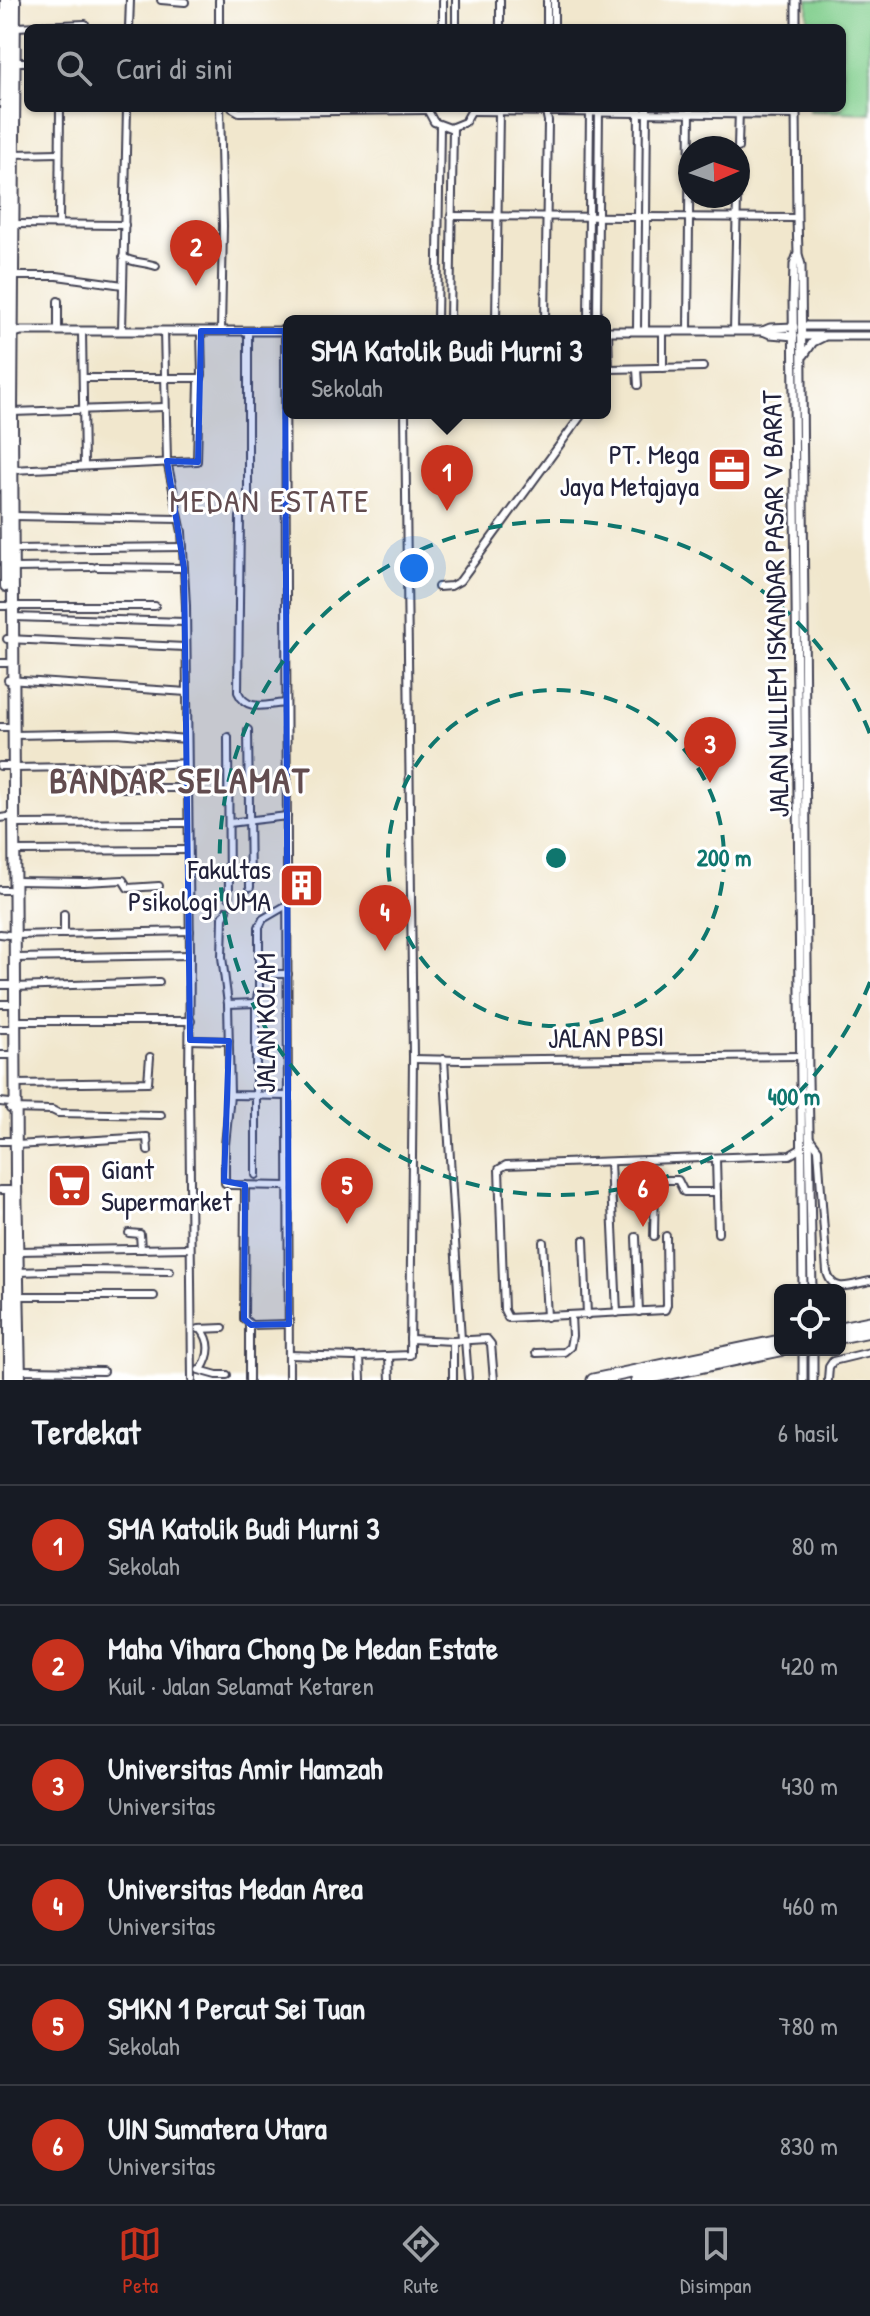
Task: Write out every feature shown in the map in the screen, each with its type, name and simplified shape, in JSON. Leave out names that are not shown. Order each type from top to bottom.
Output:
[{"type":"highway","points":[[6,0],[10,62],[5,224],[12,412],[6,471],[10,680],[7,730],[9,1026],[5,1055],[14,1226],[5,1304],[20,1375]]},
{"type":"highway","points":[[7,26],[15,0]]},
{"type":"highway","points":[[6,153],[3,88],[10,62]]},
{"type":"highway","points":[[5,224],[13,276],[2,400],[2,435],[13,516],[13,568],[8,609]]},
{"type":"highway","points":[[10,638],[4,663],[10,680]]},
{"type":"highway","points":[[8,820],[15,851],[8,887]]},
{"type":"highway","points":[[8,935],[15,958],[5,1004],[16,1084],[9,1106]]},
{"type":"highway","points":[[9,1142],[5,1190],[18,1251],[15,1353],[10,1380]]},
{"type":"highway","points":[[846,1327],[870,1322]]},
{"type":"highway","points":[[846,1336],[870,1331]]},
{"type":"highway","points":[[593,1380],[774,1342]]},
{"type":"highway","points":[[637,1380],[774,1351]]},
{"type":"street","points":[[130,0],[132,24]]},
{"type":"street","points":[[161,0],[185,2]]},
{"type":"street","points":[[219,0],[219,24]]},
{"type":"street","points":[[443,0],[443,24]]},
{"type":"street","points":[[456,0],[456,24]]},
{"type":"street","points":[[500,0],[500,24]]},
{"type":"street","points":[[547,0],[547,24]]},
{"type":"street","points":[[554,0],[554,24]]},
{"type":"street","points":[[796,0],[796,24]]},
{"type":"street","points":[[10,62],[24,62]]},
{"type":"street","points":[[59,224],[60,112]]},
{"type":"street","points":[[122,331],[127,112]]},
{"type":"street","points":[[220,112],[223,226],[221,331]]},
{"type":"street","points":[[428,112],[440,126],[453,127],[463,123],[471,112]]},
{"type":"street","points":[[496,315],[499,112]]},
{"type":"street","points":[[545,315],[549,112]]},
{"type":"street","points":[[588,315],[589,277],[598,245],[598,217],[590,176],[594,160],[590,112]]},
{"type":"street","points":[[594,139],[599,112]]},
{"type":"street","points":[[641,331],[643,112]]},
{"type":"street","points":[[688,331],[690,112]]},
{"type":"street","points":[[738,136],[739,112]]},
{"type":"street","name":"JALAN WILLIEM ISKANDAR PASAR V BARAT","points":[[796,112],[798,254],[794,264],[798,331],[804,967],[812,1284]]},
{"type":"street","points":[[437,315],[440,126]]},
{"type":"street","points":[[450,315],[453,127]]},
{"type":"street","points":[[6,153],[59,153]]},
{"type":"street","points":[[594,160],[598,176],[589,217],[589,245],[597,277],[597,315]]},
{"type":"street","points":[[590,176],[598,176]]},
{"type":"street","points":[[734,331],[736,208]]},
{"type":"street","points":[[451,216],[797,218]]},
{"type":"street","points":[[5,224],[125,225]]},
{"type":"street","points":[[589,245],[598,245]]},
{"type":"street","points":[[123,257],[156,266]]},
{"type":"street","points":[[13,276],[57,276],[123,285]]},
{"type":"street","points":[[589,277],[597,277]]},
{"type":"street","points":[[589,297],[597,297]]},
{"type":"street","points":[[58,301],[58,331]]},
{"type":"street","points":[[611,331],[763,331],[770,334],[870,326]]},
{"type":"street","points":[[8,331],[283,331]]},
{"type":"street","points":[[82,331],[84,466]]},
{"type":"street","points":[[164,331],[167,461],[179,519],[184,568],[191,1021],[192,1380]]},
{"type":"street","points":[[6,471],[197,460],[201,331]]},
{"type":"street","points":[[248,331],[248,501],[240,517],[238,692],[243,702],[249,705],[286,703]]},
{"type":"street","points":[[663,331],[663,368]]},
{"type":"street","points":[[798,331],[825,336],[870,336]]},
{"type":"street","name":"JALAN WILLIEM ISKANDAR PASAR V BARAT","points":[[798,331],[802,359],[799,480]]},
{"type":"street","points":[[802,359],[813,342],[825,336]]},
{"type":"street","points":[[611,369],[703,367]]},
{"type":"street","points":[[637,369],[638,385]]},
{"type":"street","points":[[83,378],[201,378]]},
{"type":"street","points":[[12,412],[164,407]]},
{"type":"street","name":"JALAN KOLAM","points":[[287,419],[289,1380]]},
{"type":"street","points":[[361,1380],[360,1357],[410,1355],[413,1059],[405,419]]},
{"type":"street","points":[[438,587],[451,586],[460,581],[579,419]]},
{"type":"street","points":[[13,516],[179,519]]},
{"type":"street","points":[[13,549],[183,547]]},
{"type":"street","points":[[13,568],[184,568]]},
{"type":"street","points":[[8,609],[155,606]]},
{"type":"street","points":[[8,609],[185,622]]},
{"type":"street","points":[[10,638],[185,647]]},
{"type":"street","points":[[10,680],[187,692]]},
{"type":"street","points":[[7,730],[186,739]]},
{"type":"street","points":[[248,730],[250,887]]},
{"type":"street","points":[[228,737],[229,897]]},
{"type":"street","points":[[7,767],[187,763]]},
{"type":"street","points":[[122,788],[187,788]]},
{"type":"street","points":[[229,823],[287,816]]},
{"type":"street","points":[[8,820],[187,823]]},
{"type":"street","points":[[15,851],[188,850]]},
{"type":"street","points":[[8,887],[123,880],[128,888],[159,886]]},
{"type":"street","points":[[256,1175],[256,1003],[259,994],[260,924],[287,905]]},
{"type":"street","points":[[227,910],[223,917],[222,957],[228,1004],[230,1095],[224,1181],[227,1185],[289,1186]]},
{"type":"street","points":[[64,914],[64,934]]},
{"type":"street","points":[[8,935],[190,931]]},
{"type":"street","points":[[15,958],[190,955]]},
{"type":"street","name":"JALAN WILLIEM ISKANDAR PASAR V BARAT","points":[[803,1284],[801,1056],[804,967]]},
{"type":"street","points":[[259,974],[288,974]]},
{"type":"street","points":[[8,985],[159,982]]},
{"type":"street","points":[[228,1004],[256,1003]]},
{"type":"street","points":[[9,1026],[191,1021]]},
{"type":"street","points":[[190,1040],[229,1041]]},
{"type":"street","name":"JALAN PBSI","points":[[413,1059],[801,1056]]},
{"type":"street","points":[[16,1084],[148,1082],[150,1057]]},
{"type":"street","points":[[444,1059],[468,1378]]},
{"type":"street","points":[[230,1095],[287,1096]]},
{"type":"street","points":[[9,1106],[58,1113],[161,1115]]},
{"type":"street","points":[[9,1142],[147,1137],[148,1151]]},
{"type":"street","points":[[809,1137],[818,1149],[829,1281],[844,1286],[870,1281]]},
{"type":"street","points":[[666,1236],[665,1310],[513,1319],[505,1315],[499,1169],[506,1165],[790,1155],[802,1148]]},
{"type":"street","points":[[716,1159],[718,1233]]},
{"type":"street","points":[[610,1162],[617,1313]]},
{"type":"street","points":[[654,1236],[655,1180],[678,1180],[684,1192],[717,1192]]},
{"type":"street","points":[[245,1185],[243,1316],[249,1324],[249,1380]]},
{"type":"street","points":[[129,1233],[140,1234],[141,1249]]},
{"type":"street","points":[[636,1237],[639,1312]]},
{"type":"street","points":[[584,1240],[587,1315]]},
{"type":"street","points":[[543,1242],[547,1317]]},
{"type":"street","points":[[18,1251],[190,1248]]},
{"type":"street","points":[[18,1272],[170,1271]]},
{"type":"street","points":[[18,1296],[154,1296]]},
{"type":"street","points":[[536,1353],[564,1352],[570,1347],[571,1315]]},
{"type":"street","points":[[249,1324],[289,1324]]},
{"type":"street","points":[[191,1329],[223,1328]]},
{"type":"street","points":[[201,1329],[209,1347],[201,1370]]},
{"type":"street","points":[[410,1339],[489,1340],[494,1380]]},
{"type":"street","points":[[453,1341],[453,1380]]},
{"type":"street","points":[[828,1380],[833,1361],[870,1352]]},
{"type":"street","points":[[289,1355],[355,1357]]},
{"type":"street","points":[[803,1356],[803,1380]]},
{"type":"street","points":[[813,1356],[813,1380]]},
{"type":"street","points":[[389,1357],[390,1380]]},
{"type":"street","points":[[20,1375],[103,1371]]},
{"type":"street","points":[[191,1371],[227,1375]]},
{"type":"highlighted area","points":[[201,331],[285,331],[289,1324],[251,1325],[244,1319],[245,1185],[224,1181],[229,1041],[190,1040],[184,568],[167,461],[198,462]]},
{"type":"green space","points":[[808,0],[870,0],[870,113],[840,112],[846,112],[846,24],[808,24]]},
{"type":"place","name":"Maha Vihara Chong De Medan Estate","points":[[196,286]]},
{"type":"place","name":"PT. Mega Jaya Metajaya","points":[[730,470]]},
{"type":"place","name":"SMA Katolik Budi Murni 3","points":[[447,511]]},
{"type":"place","name":"Universitas Amir Hamzah","points":[[710,783]]},
{"type":"place","name":"Fakultas Psikologi UMA","points":[[302,885]]},
{"type":"place","name":"Universitas Medan Area","points":[[385,951]]},
{"type":"place","name":"Giant Supermarket","points":[[70,1185]]},
{"type":"place","name":"SMKN 1 Percut Sei Tuan","points":[[347,1224]]},
{"type":"place","name":"UIN Sumatera Utara","points":[[643,1227]]},
{"type":"district","name":"MEDAN ESTATE","points":[[270,501]]},
{"type":"district","name":"BANDAR SELAMAT","points":[[180,780]]}]
